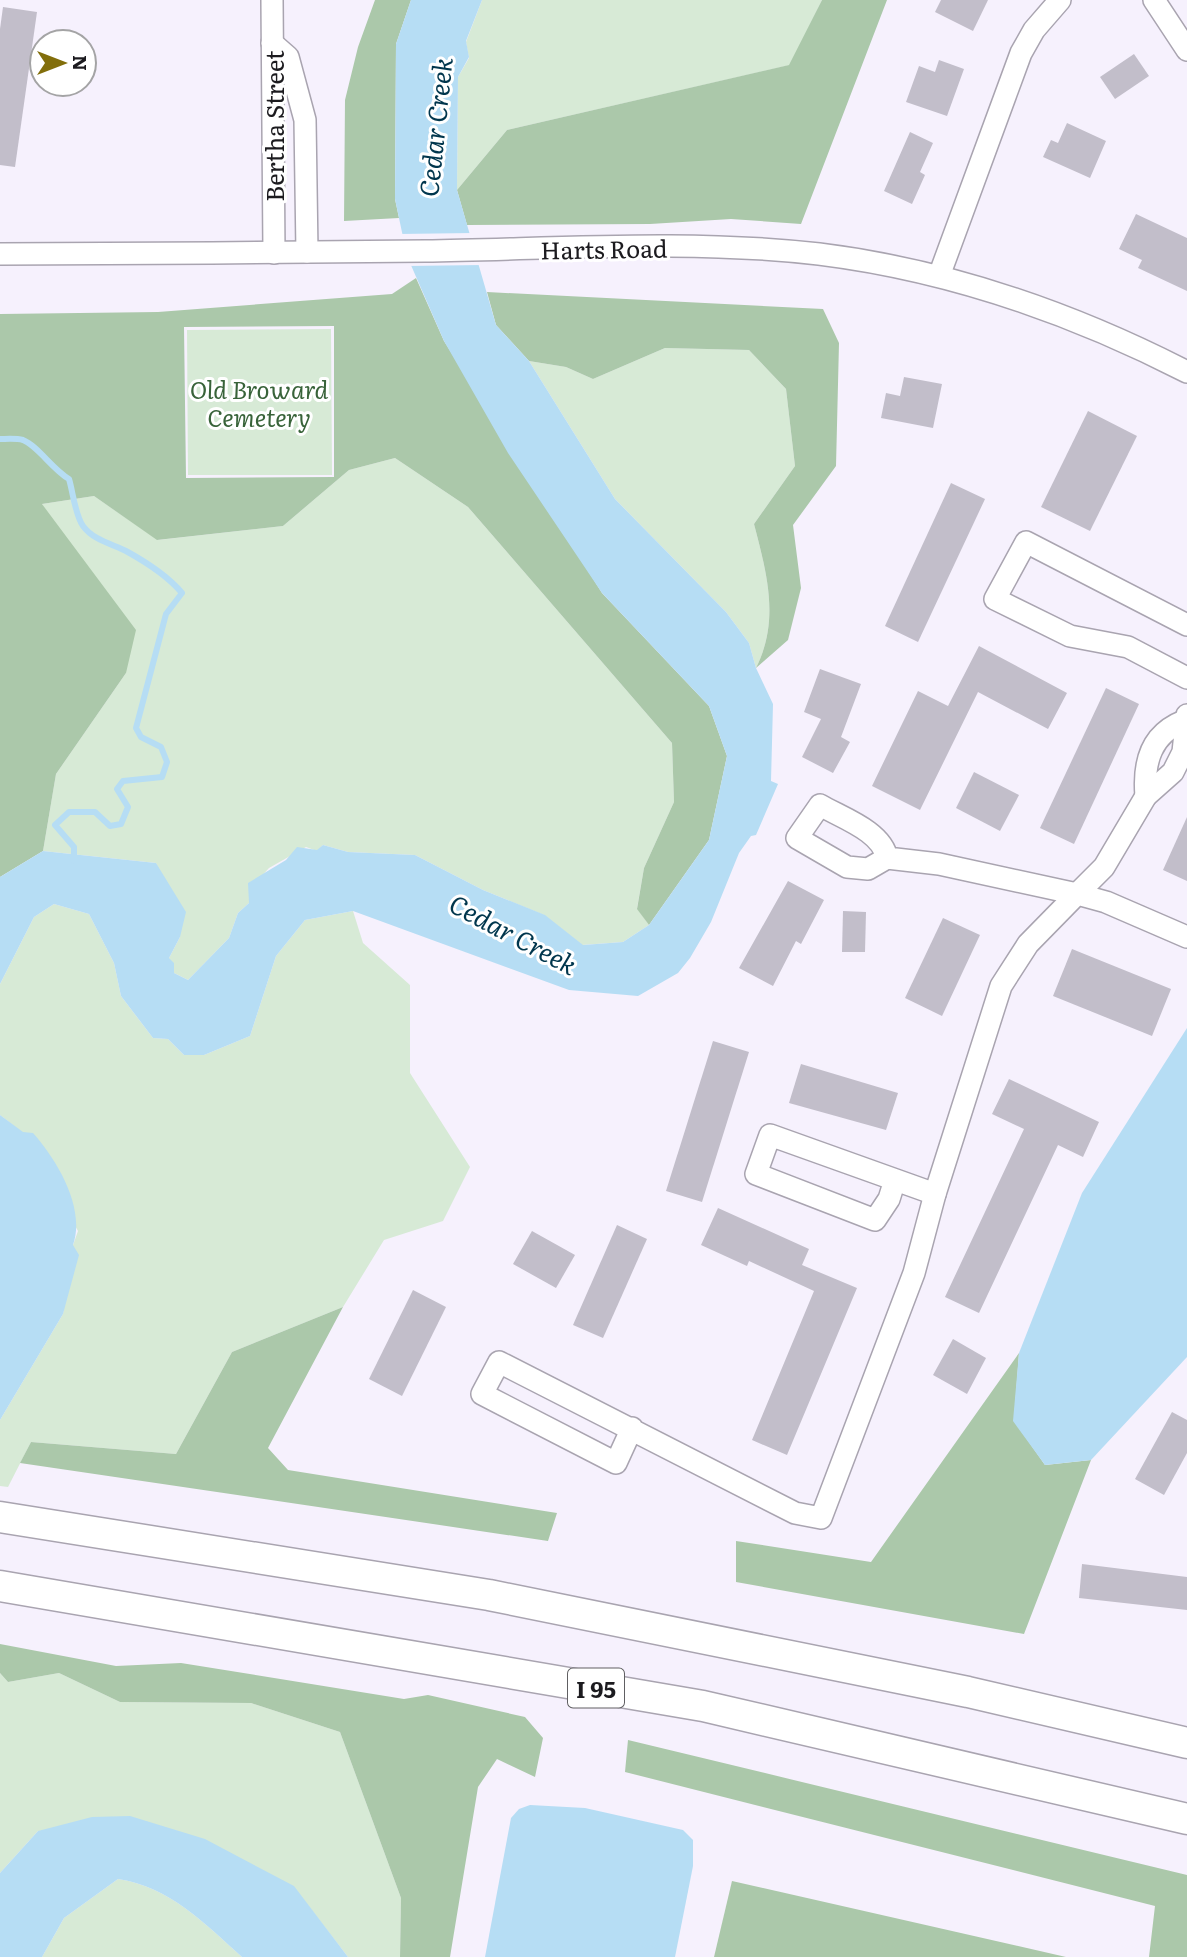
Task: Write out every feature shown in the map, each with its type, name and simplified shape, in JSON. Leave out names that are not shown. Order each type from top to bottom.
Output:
[{"type":"highway","points":[[6,1518],[489,1595],[968,1692],[1187,1743]]},
{"type":"highway","name":"I 95","points":[[0,1586],[703,1706],[1187,1819]]},
{"type":"street","name":"Bertha Street","points":[[272,0],[274,253]]},
{"type":"street","points":[[939,276],[1021,53],[1034,30],[1060,0]]},
{"type":"street","points":[[1154,0],[1187,50]]},
{"type":"street","points":[[272,43],[288,58],[305,120],[307,252]]},
{"type":"street","name":"Harts Road","points":[[0,254],[742,249],[818,254],[939,276],[1086,324],[1187,372]]},
{"type":"street","points":[[1187,625],[1026,542],[995,599],[1070,636],[1128,647],[1187,678]]},
{"type":"street","points":[[632,1428],[616,1463],[482,1394],[499,1362],[632,1428],[795,1513],[821,1518],[914,1273],[935,1194],[1000,986],[1028,944],[1104,867],[1146,796],[1173,772],[1184,752],[1186,718],[1166,728],[1152,748],[1144,772],[1146,796]]},
{"type":"street","points":[[887,858],[939,864],[1077,894],[1106,902],[1187,937]]},
{"type":"street","points":[[895,1180],[889,1199],[874,1220],[756,1174],[770,1135],[935,1194]]},
{"type":"green space","points":[[375,0],[411,0],[396,44],[395,199],[399,218],[344,221],[345,100],[358,47]]},
{"type":"green space","points":[[482,0],[822,0],[790,65],[507,130],[457,190],[458,77],[469,58],[466,42]]},
{"type":"green space","points":[[822,0],[887,0],[801,224],[731,219],[650,224],[467,225],[457,190],[507,130],[789,65]]},
{"type":"green space","points":[[416,278],[444,341],[602,593],[709,706],[727,756],[709,840],[649,925],[637,909],[644,868],[674,802],[672,743],[468,507],[395,458],[349,470],[283,526],[157,540],[94,496],[42,504],[136,630],[126,673],[56,774],[43,851],[0,877],[0,314],[158,312],[392,294]],"holes":[[[334,326],[334,477],[186,478],[184,327]]]},
{"type":"green space","points":[[487,292],[823,309],[839,343],[836,466],[793,525],[801,588],[788,640],[756,668],[768,632],[769,597],[754,524],[795,466],[786,389],[749,350],[665,348],[593,379],[566,367],[529,361],[496,325]]},
{"type":"green space","name":"Old Broward Cemetery","points":[[331,329],[332,475],[188,475],[187,330]]},
{"type":"green space","points":[[665,348],[749,350],[786,389],[795,466],[754,524],[769,597],[768,632],[756,668],[749,643],[726,612],[615,499],[529,361],[566,367],[593,379]]},
{"type":"green space","points":[[395,458],[468,507],[672,743],[674,802],[644,868],[637,908],[649,925],[623,942],[582,945],[544,915],[483,890],[415,855],[348,852],[323,845],[317,851],[306,847],[269,868],[259,879],[249,903],[238,913],[229,938],[188,980],[174,973],[169,958],[180,937],[156,863],[43,851],[56,774],[126,673],[42,504],[94,496],[158,540],[283,526],[349,470]]},
{"type":"green space","points":[[54,904],[89,914],[114,963],[121,996],[153,1038],[168,1039],[184,1055],[204,1055],[250,1036],[276,956],[305,920],[353,911],[363,943],[410,985],[410,1073],[470,1167],[443,1221],[384,1240],[343,1307],[232,1352],[176,1454],[31,1442],[8,1487],[0,1486],[0,1420],[63,1314],[73,1245],[78,1231],[23,1133],[0,1115],[0,984],[34,917]]},
{"type":"green space","points":[[343,1307],[268,1448],[288,1470],[557,1513],[548,1541],[20,1463],[31,1442],[176,1454],[232,1352]]},
{"type":"green space","points":[[1019,1353],[1014,1421],[1045,1465],[1091,1460],[1024,1634],[736,1582],[736,1541],[871,1562]]},
{"type":"green space","points":[[0,1644],[116,1666],[181,1663],[404,1699],[428,1695],[525,1717],[543,1738],[535,1777],[497,1759],[478,1787],[450,1957],[400,1957],[401,1898],[340,1732],[251,1703],[120,1702],[59,1673],[8,1682],[0,1673]]},
{"type":"green space","points":[[0,1673],[8,1682],[59,1673],[120,1702],[251,1703],[340,1732],[401,1898],[400,1957],[348,1957],[293,1886],[38,1831],[0,1873]]},
{"type":"green space","points":[[628,1740],[1187,1875],[1187,1957],[1149,1957],[1155,1906],[625,1772]]},
{"type":"green space","points":[[118,1879],[137,1883],[170,1898],[200,1919],[242,1957],[42,1957],[64,1918]]},
{"type":"green space","points":[[732,1881],[1066,1957],[714,1957]]},
{"type":"water","name":"Cedar Creek","points":[[411,0],[482,0],[466,41],[469,57],[458,77],[457,190],[496,325],[529,361],[615,499],[726,612],[749,643],[756,668],[773,704],[771,781],[778,784],[756,835],[751,836],[739,853],[711,922],[690,958],[678,973],[638,996],[569,990],[353,911],[305,920],[276,956],[250,1036],[204,1055],[184,1055],[168,1039],[153,1038],[121,996],[114,963],[89,914],[54,904],[34,917],[0,984],[0,877],[43,851],[156,863],[186,912],[180,937],[169,958],[174,963],[174,973],[188,980],[229,938],[238,913],[249,903],[248,883],[286,860],[297,847],[317,850],[323,845],[348,852],[415,855],[483,890],[545,915],[583,945],[623,942],[649,925],[709,840],[727,756],[709,706],[602,593],[508,453],[444,341],[407,256],[395,199],[396,44]]},
{"type":"water","points":[[1187,1028],[1187,1357],[1091,1460],[1045,1465],[1013,1421],[1019,1353],[1082,1193]]},
{"type":"water","points":[[0,1115],[23,1132],[33,1133],[60,1171],[76,1216],[73,1245],[79,1255],[63,1314],[0,1420]]},
{"type":"water","points":[[530,1805],[585,1808],[683,1830],[693,1840],[693,1866],[675,1957],[485,1957],[511,1818],[519,1809]]},
{"type":"water","points":[[130,1816],[205,1839],[294,1886],[348,1957],[242,1957],[200,1919],[170,1898],[137,1883],[118,1879],[64,1918],[42,1957],[0,1957],[0,1873],[38,1831],[92,1817]]},
{"type":"pier","points":[[473,233],[482,265],[407,266],[399,234]]},
{"type":"building","points":[[941,0],[988,0],[973,31],[935,12]]},
{"type":"building","points":[[3,7],[37,12],[35,28],[28,28],[28,75],[15,167],[0,165],[0,29]]},
{"type":"building","points":[[1134,54],[1149,76],[1115,99],[1100,77]]},
{"type":"building","points":[[939,60],[964,69],[947,116],[906,102],[919,66],[935,72]]},
{"type":"building","points":[[1067,123],[1106,141],[1090,178],[1043,157],[1051,140],[1058,143]]},
{"type":"building","points":[[910,132],[933,143],[920,172],[925,175],[912,204],[884,191]]},
{"type":"building","points":[[1136,214],[1187,238],[1187,291],[1138,268],[1142,260],[1119,249]]},
{"type":"building","points":[[904,377],[942,384],[933,428],[881,418],[886,393],[900,396]]},
{"type":"building","points":[[1088,411],[1137,436],[1090,531],[1041,507]]},
{"type":"building","points":[[951,483],[985,499],[918,642],[885,626]]},
{"type":"building","points":[[979,646],[1067,693],[1048,729],[978,692],[920,810],[872,786],[918,691],[948,706]]},
{"type":"building","points":[[820,669],[861,684],[841,737],[850,742],[833,773],[802,757],[821,719],[804,712]]},
{"type":"building","points":[[1106,688],[1139,704],[1074,844],[1040,828]]},
{"type":"building","points":[[974,772],[1019,795],[1000,831],[956,808]]},
{"type":"building","points":[[1187,817],[1187,881],[1163,870]]},
{"type":"building","points":[[788,881],[824,900],[801,944],[796,941],[773,986],[739,968]]},
{"type":"building","points":[[843,911],[866,912],[865,952],[842,952]]},
{"type":"building","points":[[943,918],[980,935],[942,1016],[905,998]]},
{"type":"building","points":[[1072,949],[1171,989],[1152,1036],[1053,996]]},
{"type":"building","points":[[713,1041],[749,1052],[702,1202],[666,1191]]},
{"type":"building","points":[[801,1064],[898,1093],[886,1130],[789,1103]]},
{"type":"building","points":[[1009,1079],[1099,1122],[1083,1157],[1058,1145],[979,1313],[945,1297],[1024,1129],[992,1114]]},
{"type":"building","points":[[718,1208],[809,1249],[802,1265],[857,1288],[787,1455],[752,1440],[814,1291],[749,1261],[747,1266],[701,1245]]},
{"type":"building","points":[[617,1225],[647,1239],[603,1338],[573,1325]]},
{"type":"building","points":[[532,1231],[575,1255],[556,1288],[513,1264]]},
{"type":"building","points":[[413,1290],[446,1307],[402,1396],[369,1379]]},
{"type":"building","points":[[953,1339],[986,1358],[967,1394],[933,1375]]},
{"type":"building","points":[[1172,1412],[1187,1420],[1187,1453],[1164,1495],[1135,1479]]},
{"type":"building","points":[[1082,1564],[1187,1577],[1187,1610],[1079,1598]]},
{"type":"waterway","points":[[0,439],[23,440],[34,447],[69,479],[78,516],[87,531],[149,564],[182,593],[166,614],[136,728],[141,737],[161,747],[167,762],[162,777],[123,781],[117,789],[128,807],[121,824],[110,826],[95,812],[69,812],[55,825],[74,847],[74,861]]}]
